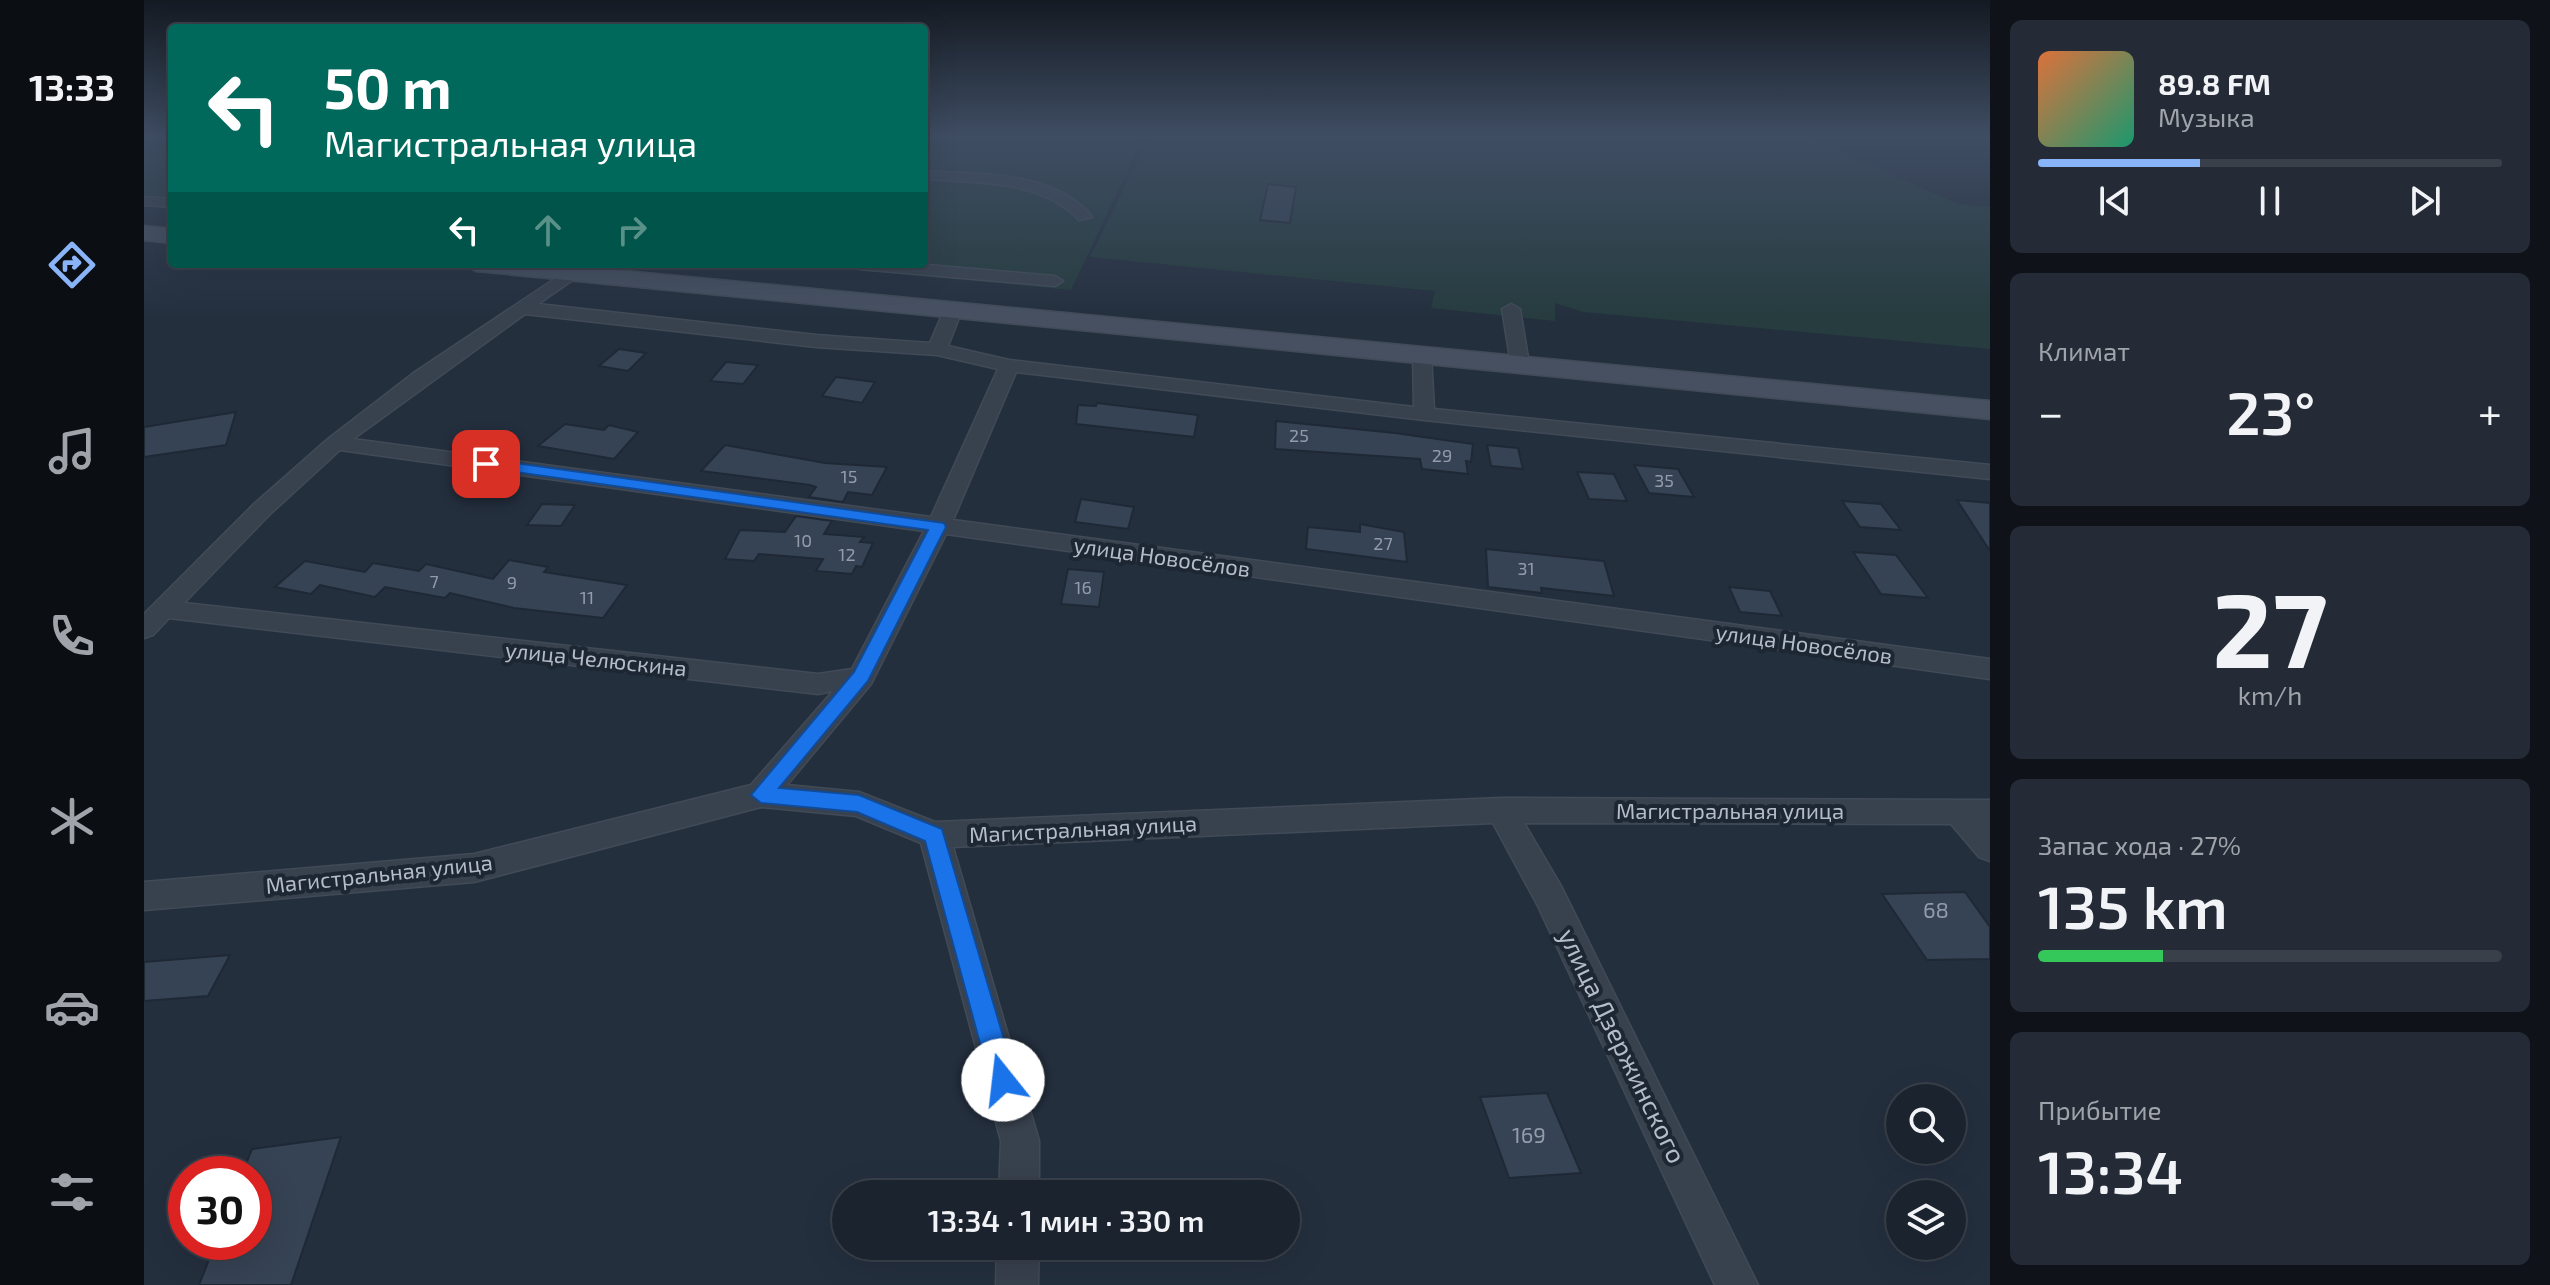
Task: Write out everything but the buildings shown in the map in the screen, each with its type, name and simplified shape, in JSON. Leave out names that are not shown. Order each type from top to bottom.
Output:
[{"type":"main road","points":[[144,233],[168,236]]},
{"type":"main road","points":[[518,268],[1990,410]]},
{"type":"street","points":[[1062,197],[1077,205],[1084,217]]},
{"type":"street","points":[[144,201],[168,203]]},
{"type":"street","points":[[905,268],[1055,281]]},
{"type":"street","points":[[144,629],[239,528],[335,443],[419,376],[571,273]]},
{"type":"street","points":[[522,308],[816,341],[937,349],[1009,366],[1424,414],[1990,472]]},
{"type":"street","points":[[1511,309],[1520,364]]},
{"type":"street","points":[[937,349],[953,310]]},
{"type":"street","points":[[1422,355],[1424,414]]},
{"type":"street","points":[[761,795],[861,677],[938,527],[1009,366]]},
{"type":"street","name":"улица Новосёлов","points":[[335,443],[1990,669]]},
{"type":"street","name":"улица Челюскина","points":[[163,609],[818,684],[861,677]]},
{"type":"street","name":"Магистральная улица","points":[[144,896],[474,868],[761,795],[859,804],[934,835],[1501,810],[1990,812]]},
{"type":"street","name":"улица Дзержинского","points":[[1501,810],[1550,896],[1737,1285]]},
{"type":"street","points":[[1958,811],[1990,848]]},
{"type":"street","points":[[934,835],[1020,1141],[1019,1180]]},
{"type":"street","points":[[1017,1285],[1018,1260]]},
{"type":"green space","points":[[144,197],[168,197],[168,207],[144,204]]},
{"type":"green space","points":[[928,197],[1115,197],[1071,290],[832,268],[928,268]]},
{"type":"green space","points":[[1120,197],[1942,197],[1958,204],[1990,207],[1990,349],[1583,312],[1555,303],[1555,321],[1431,308],[1435,291],[1090,257]]},
{"type":"route","points":[[486,464],[938,527],[861,677],[761,795],[859,804],[934,835],[1003,1080]]}]
